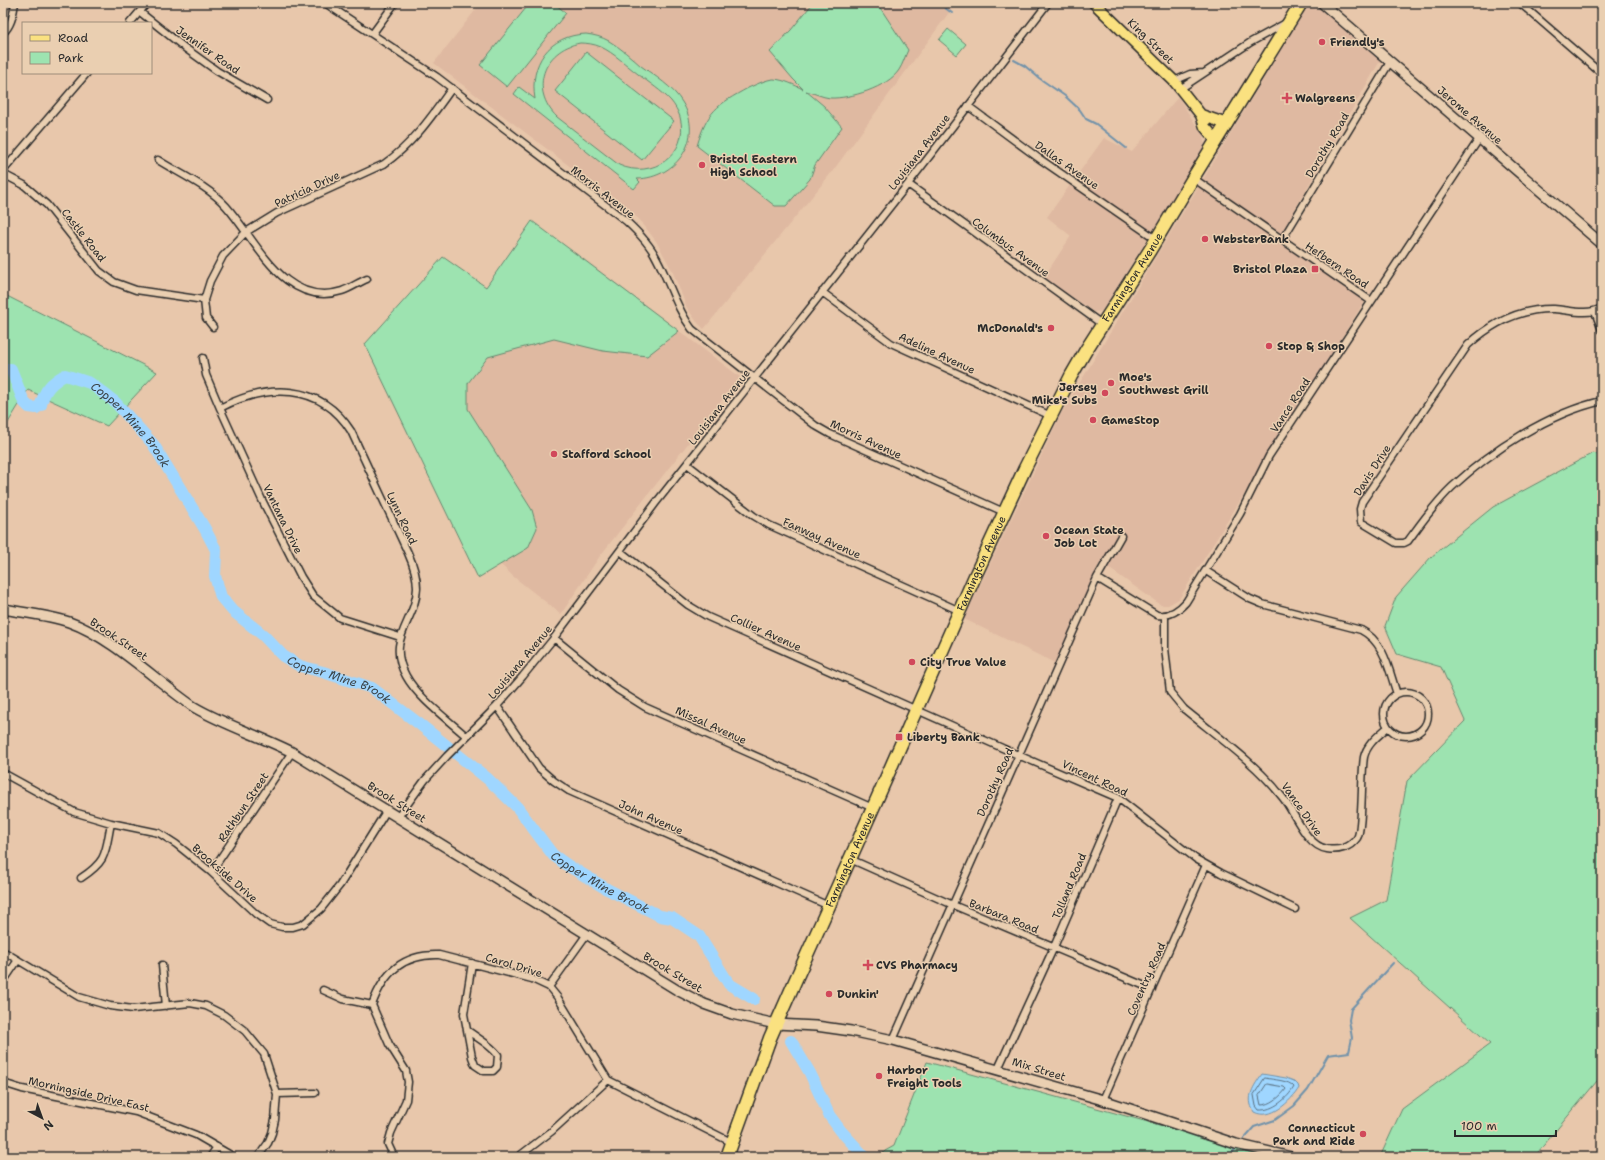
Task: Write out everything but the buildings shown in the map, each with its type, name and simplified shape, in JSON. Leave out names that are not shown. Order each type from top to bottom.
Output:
[{"type":"highway","name":"Farmington Avenue","points":[[728,1157],[776,1024],[1004,512],[1051,416],[1072,376],[1301,3]]},
{"type":"main road","name":"King Street","points":[[1094,3],[1177,85],[1200,115],[1205,127],[1216,140]]},
{"type":"main road","name":"Jerome Avenue","points":[[1322,3],[1602,244]]},
{"type":"main road","points":[[1200,115],[1227,124]]},
{"type":"main road","name":"Brook Street","points":[[3,610],[43,616],[69,622],[83,628],[114,646],[194,707],[221,721],[270,741],[292,752],[677,990],[704,1004],[732,1014],[776,1024]]},
{"type":"main road","name":"Mix Street","points":[[776,1024],[816,1026],[852,1031],[893,1040],[1103,1100],[1239,1145],[1291,1157]]},
{"type":"street","points":[[3,33],[13,18],[15,3]]},
{"type":"street","points":[[131,22],[147,3]]},
{"type":"street","name":"Morris Avenue","points":[[325,3],[452,88],[626,220],[651,249],[683,317],[692,329],[816,426],[830,434],[1004,512]]},
{"type":"street","points":[[373,34],[395,3]]},
{"type":"street","name":"Louisiana Avenue","points":[[398,817],[425,780],[466,736],[497,706],[554,638],[687,464],[908,184],[1048,3]]},
{"type":"street","points":[[1520,3],[1602,74]]},
{"type":"street","name":"Jennifer Road","points":[[140,12],[185,48],[217,71],[267,100]]},
{"type":"street","name":"King Street","points":[[1177,85],[1204,73],[1256,39],[1289,21]]},
{"type":"street","name":"Dorothy Road","points":[[1282,240],[1390,62]]},
{"type":"street","name":"King Street","points":[[1177,85],[1190,74],[1204,73]]},
{"type":"street","points":[[3,173],[86,74]]},
{"type":"street","name":"Patricia Drive","points":[[213,327],[206,318],[204,300],[210,281],[224,256],[246,232],[277,213],[384,164],[422,130],[452,88]]},
{"type":"street","name":"Dallas Avenue","points":[[968,106],[1037,157],[1156,239]]},
{"type":"street","name":"Vance Road","points":[[1165,616],[1182,607],[1206,571],[1240,514],[1269,456],[1479,139]]},
{"type":"street","points":[[158,160],[216,197],[226,206],[284,279],[306,291],[324,294],[343,291],[367,278]]},
{"type":"street","name":"Castle Road","points":[[3,173],[24,185],[42,200],[99,270],[114,282],[136,290],[204,300]]},
{"type":"street","name":"Hefbern Road","points":[[1193,178],[1371,300]]},
{"type":"street","name":"Columbus Avenue","points":[[908,184],[1103,325]]},
{"type":"street","name":"Adeline Avenue","points":[[822,292],[892,343],[1051,416]]},
{"type":"street","name":"Davis Drive","points":[[1602,308],[1595,312],[1582,313],[1555,310],[1529,311],[1511,316],[1495,325],[1468,345],[1362,502],[1360,508],[1362,522],[1396,544],[1408,541],[1431,510],[1452,487],[1497,450],[1526,432],[1589,404],[1602,401]]},
{"type":"street","points":[[1595,312],[1602,330]]},
{"type":"street","name":"Vantana Drive","points":[[203,358],[206,375],[220,408],[269,514],[301,577],[313,596],[340,618],[400,636]]},
{"type":"street","name":"Lynn Road","points":[[220,408],[251,395],[285,392],[302,393],[322,402],[343,418],[351,431],[408,553],[416,574],[417,588],[415,599],[400,636],[400,664],[406,677],[424,698],[466,736]]},
{"type":"street","name":"Fanway Avenue","points":[[687,464],[754,516],[769,525],[960,611]]},
{"type":"street","name":"Dorothy Road","points":[[893,1040],[1097,578],[1121,536]]},
{"type":"street","name":"Collier Avenue","points":[[620,551],[688,605],[708,617],[917,710]]},
{"type":"street","points":[[1206,571],[1250,599],[1268,606],[1361,630],[1370,635],[1384,654],[1397,694]]},
{"type":"street","points":[[1097,578],[1151,612],[1157,615],[1165,616]]},
{"type":"street","name":"Vance Drive","points":[[1165,616],[1165,648],[1168,683],[1170,692],[1175,700],[1256,767],[1285,799],[1308,837],[1317,846],[1326,849],[1338,850],[1348,847],[1357,838],[1360,827],[1364,757],[1368,746],[1388,727]]},
{"type":"street","name":"Missal Avenue","points":[[554,638],[618,690],[645,707],[873,808]]},
{"type":"street","points":[[1410,692],[1421,698],[1426,704],[1428,718],[1421,730],[1408,736],[1401,736],[1394,733],[1388,727],[1384,715],[1387,702],[1397,694],[1410,692]]},
{"type":"street","name":"John Avenue","points":[[497,706],[539,768],[569,791],[829,906]]},
{"type":"street","name":"Vincent Road","points":[[917,710],[1118,798],[1196,859],[1295,909]]},
{"type":"street","name":"Rathbun Street","points":[[211,872],[292,752]]},
{"type":"street","name":"Brookside Drive","points":[[3,772],[74,812],[111,823],[159,833],[176,844],[211,872],[256,914],[270,924],[282,927],[293,927],[303,924],[320,909],[340,885],[387,810]]},
{"type":"street","name":"Tolland Road","points":[[998,1069],[1054,947],[1118,798]]},
{"type":"street","points":[[81,878],[95,869],[104,857],[111,823]]},
{"type":"street","name":"Barbara Road","points":[[850,859],[953,905],[1152,989]]},
{"type":"street","name":"Coventry Road","points":[[1103,1100],[1206,865]]},
{"type":"street","points":[[549,987],[587,934]]},
{"type":"street","points":[[3,951],[79,997],[110,1006],[133,1009],[190,1003],[206,1006],[224,1015],[244,1031],[264,1054],[277,1094],[276,1120],[268,1143],[258,1157]]},
{"type":"street","name":"Carol Drive","points":[[372,1006],[377,990],[398,966],[410,958],[424,955],[439,955],[532,978],[549,987],[568,1012],[608,1080]]},
{"type":"street","points":[[3,982],[18,960]]},
{"type":"street","points":[[467,1030],[493,1048],[498,1054],[497,1067],[493,1071],[484,1072],[475,1065],[472,1057],[464,1014],[472,963]]},
{"type":"street","points":[[162,965],[166,1006]]},
{"type":"street","points":[[323,990],[343,999],[372,1006],[389,1044],[406,1071],[408,1082],[406,1100],[391,1133],[388,1144],[394,1157]]},
{"type":"street","points":[[518,1157],[552,1131],[608,1080],[733,1143]]},
{"type":"street","name":"Morningside Drive East","points":[[3,1083],[22,1089],[136,1112],[196,1135],[234,1157]]},
{"type":"street","points":[[277,1094],[315,1093]]},
{"type":"street","points":[[210,1157],[217,1147]]},
{"type":"shaded area","name":"Bristol Eastern High School","points":[[481,3],[956,3],[832,172],[704,329],[687,308],[672,270],[656,241],[639,219],[434,63]]},
{"type":"shaded area","points":[[1308,8],[1320,9],[1380,61],[1277,240],[1365,300],[1179,599],[1168,605],[1161,605],[1100,562],[1055,663],[964,619],[1061,414],[1304,12]]},
{"type":"shaded area","points":[[1178,97],[1203,136],[1205,147],[1102,311],[1094,312],[1044,277],[1071,236],[1047,217],[1104,138],[1132,152]]},
{"type":"shaded area","name":"Stafford School","points":[[575,252],[740,377],[600,556],[561,614],[514,577],[466,532],[443,257],[529,317]]},
{"type":"green space","points":[[530,3],[554,3],[566,13],[507,87],[480,65]]},
{"type":"green space","points":[[813,3],[877,3],[908,50],[899,70],[894,76],[878,87],[858,94],[838,98],[824,97],[806,91],[824,106],[842,127],[815,165],[810,179],[786,206],[775,206],[697,146],[709,117],[715,110],[728,99],[748,88],[774,79],[803,89],[770,52],[791,30]]},
{"type":"green space","points":[[948,29],[966,44],[957,55],[939,40]]},
{"type":"green space","points":[[586,34],[601,37],[618,47],[674,91],[682,102],[688,116],[690,129],[688,142],[683,154],[675,164],[664,172],[651,177],[637,179],[640,182],[634,189],[514,94],[519,87],[535,99],[535,74],[544,54],[552,46],[573,36]],"holes":[[[580,43],[598,46],[611,52],[660,90],[674,105],[680,117],[682,130],[679,142],[674,152],[666,160],[655,166],[644,169],[632,169],[619,165],[557,117],[548,106],[542,84],[544,72],[549,62],[567,47]]]},
{"type":"green space","points":[[586,52],[674,121],[642,160],[555,91]]},
{"type":"green space","points":[[532,221],[679,331],[647,356],[603,351],[554,339],[488,357],[468,383],[468,409],[532,510],[537,528],[528,548],[478,578],[365,344],[443,257],[486,287]]},
{"type":"green space","points":[[3,294],[157,372],[107,426],[28,390],[3,431]]},
{"type":"green space","points":[[1593,453],[1602,458],[1602,1075],[1534,1157],[1380,1157],[1402,1109],[1490,1044],[1350,918],[1386,900],[1407,781],[1465,721],[1441,667],[1397,654],[1385,626],[1396,597],[1431,557],[1493,507]]},
{"type":"green space","points":[[927,1062],[1277,1157],[879,1157],[885,1151],[894,1146]]},
{"type":"water","points":[[1262,1074],[1286,1078],[1294,1081],[1299,1088],[1286,1104],[1274,1112],[1267,1114],[1254,1112],[1250,1101],[1250,1097],[1256,1083]]},
{"type":"waterway","points":[[938,3],[952,13]]},
{"type":"waterway","points":[[1014,60],[1025,66],[1065,96],[1080,110],[1086,119],[1096,124],[1126,148]]},
{"type":"waterway","name":"Copper Mine Brook","points":[[3,369],[11,369],[24,402],[29,407],[36,408],[41,405],[44,395],[49,387],[65,375],[90,383],[115,402],[153,444],[205,529],[216,550],[215,576],[221,597],[233,611],[263,635],[283,656],[300,666],[372,688],[488,779],[517,807],[553,855],[607,889],[660,916],[672,918],[699,936],[729,984],[754,999]]},
{"type":"waterway","points":[[1241,1142],[1254,1127],[1275,1120],[1294,1106],[1308,1090],[1328,1055],[1349,1052],[1352,1038],[1349,1020],[1351,1009],[1393,963]]},
{"type":"waterway","name":"Copper Mine Brook","points":[[791,1041],[810,1073],[829,1115],[841,1131],[865,1157]]},
{"type":"waterway","points":[[1224,1157],[1232,1153],[1237,1147]]},
{"type":"place","name":"Friendly's","points":[[1322,42]]},
{"type":"place","name":"Walgreens","points":[[1287,98]]},
{"type":"place","name":"Bristol Eastern High School","points":[[702,165]]},
{"type":"place","name":"WebsterBank","points":[[1205,239]]},
{"type":"place","name":"Bristol Plaza","points":[[1315,269]]},
{"type":"place","name":"McDonald's","points":[[1051,328]]},
{"type":"place","name":"Stop & Shop","points":[[1269,346]]},
{"type":"place","name":"Moe's Southwest Grill","points":[[1111,383]]},
{"type":"place","name":"Jersey Mike's Subs","points":[[1105,393]]},
{"type":"place","name":"GameStop","points":[[1093,420]]},
{"type":"place","name":"Stafford School","points":[[554,454]]},
{"type":"place","name":"Ocean State Job Lot","points":[[1046,536]]},
{"type":"place","name":"City True Value","points":[[912,662]]},
{"type":"place","name":"Liberty Bank","points":[[899,737]]},
{"type":"place","name":"CVS Pharmacy","points":[[868,965]]},
{"type":"place","name":"Dunkin'","points":[[829,994]]},
{"type":"place","name":"Harbor Freight Tools","points":[[879,1076]]},
{"type":"place","name":"Connecticut Park and Ride","points":[[1363,1134]]}]
